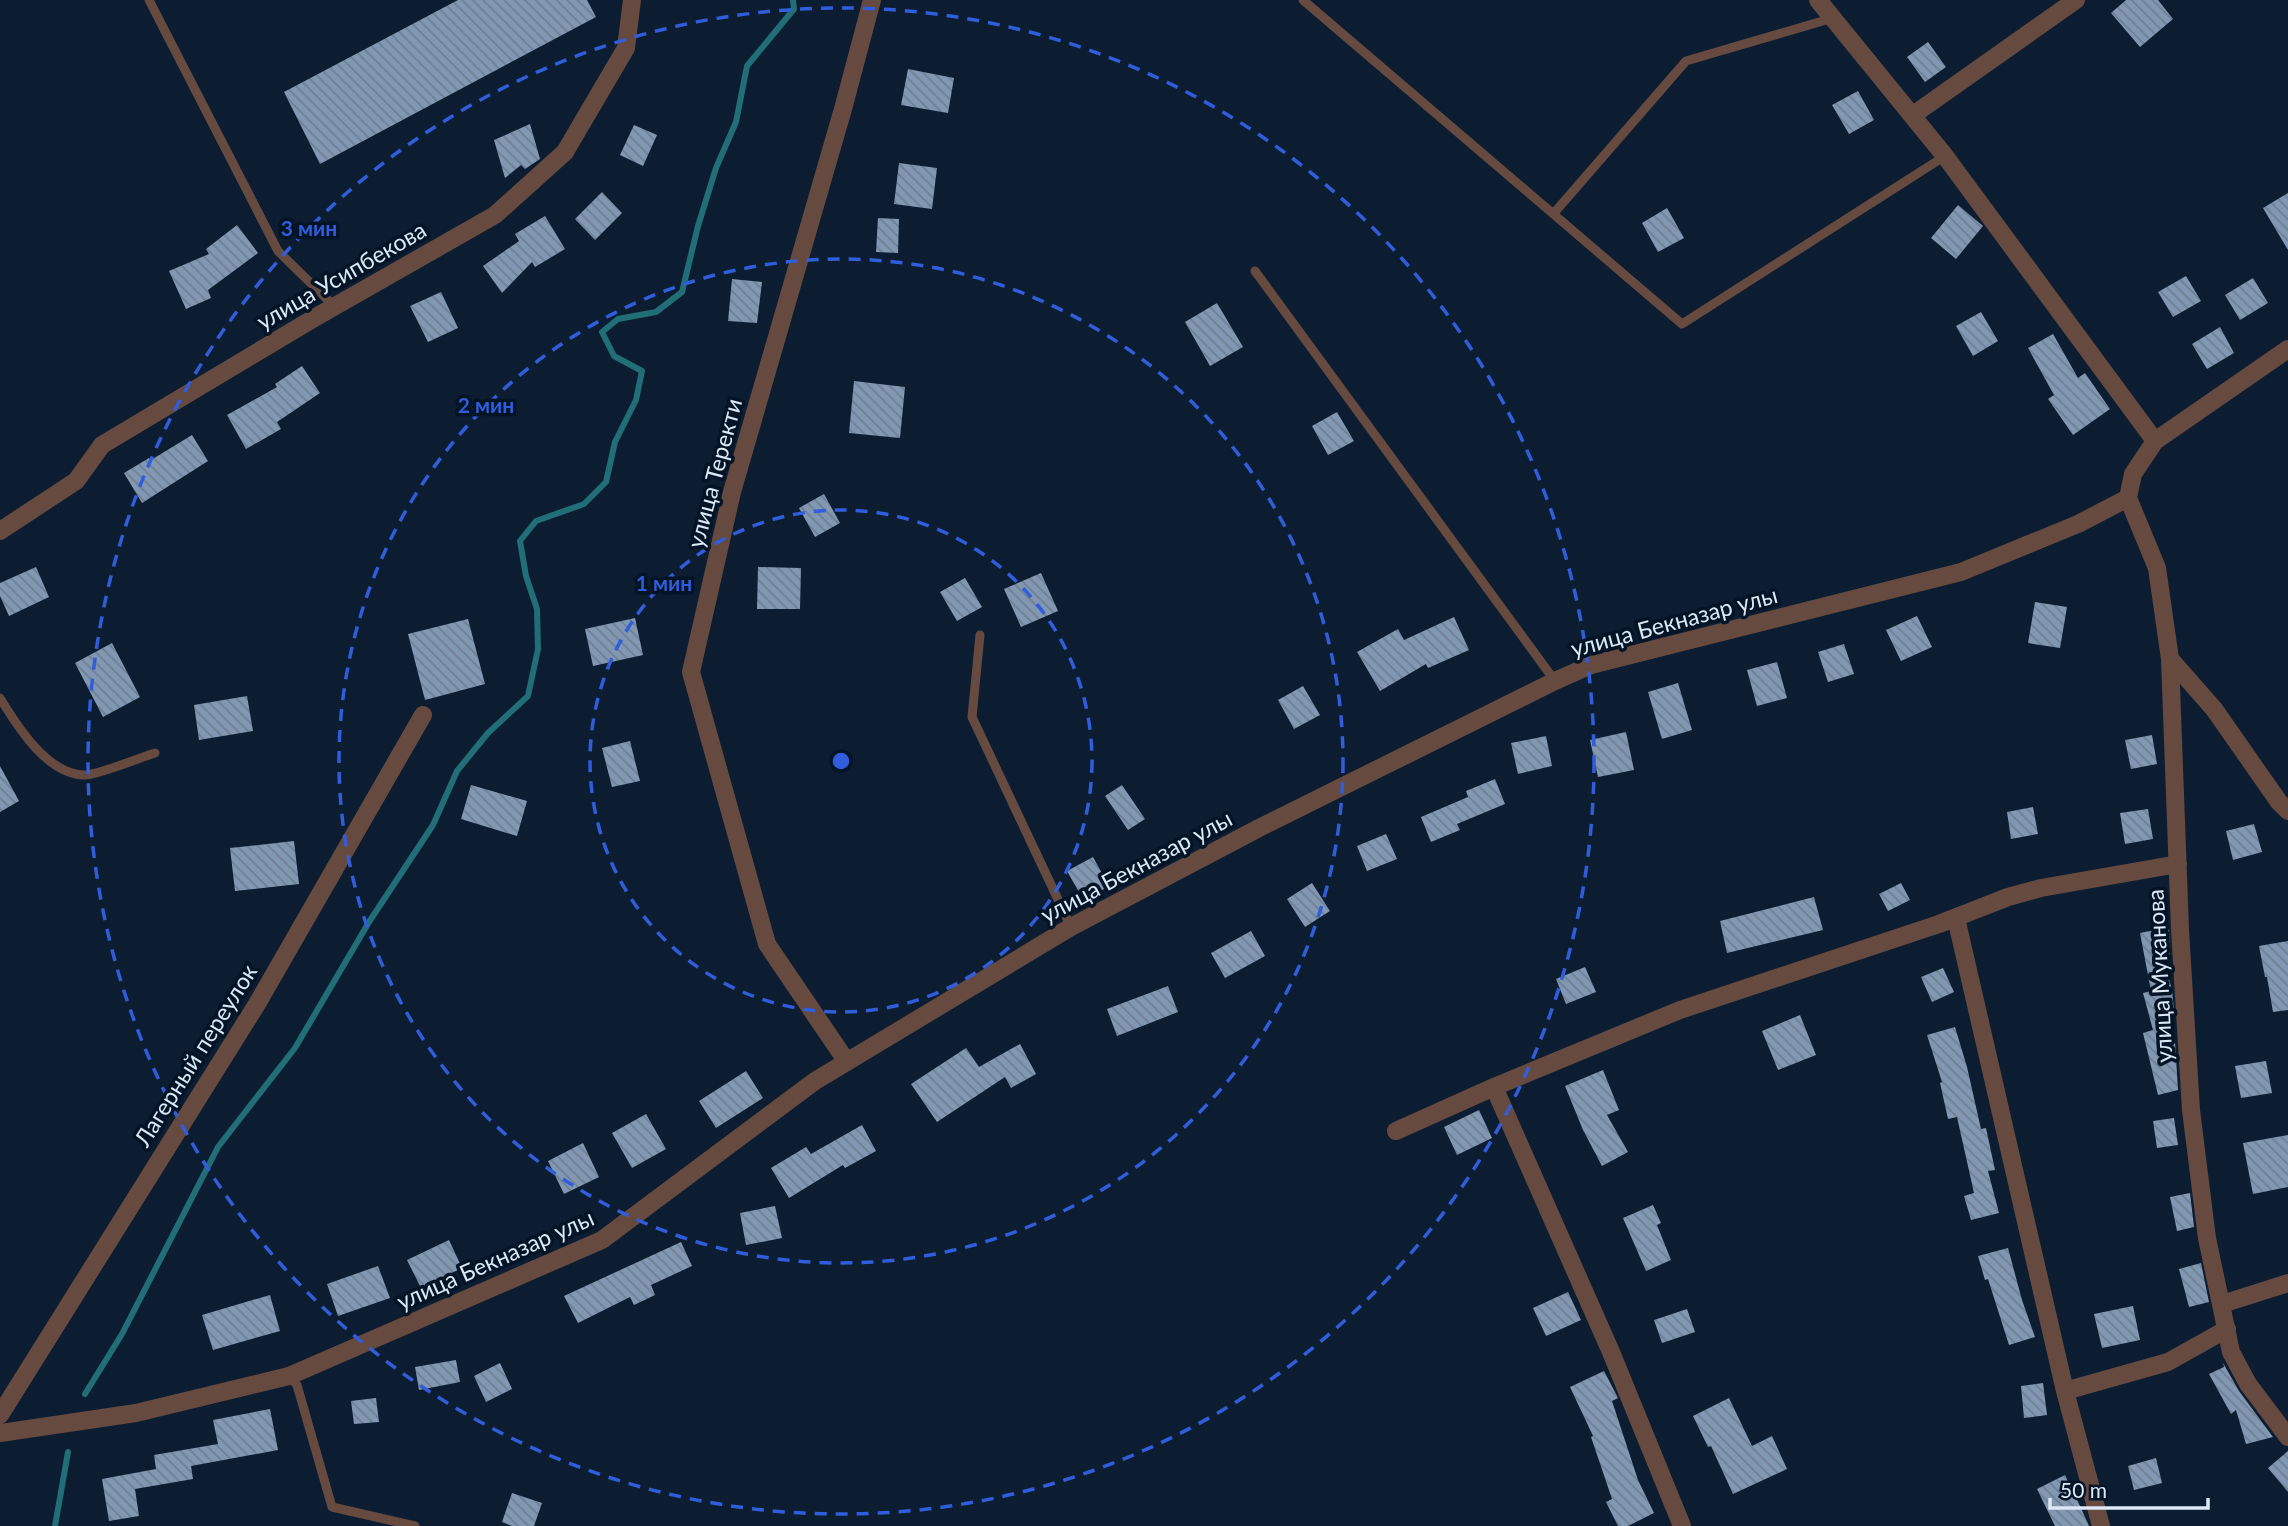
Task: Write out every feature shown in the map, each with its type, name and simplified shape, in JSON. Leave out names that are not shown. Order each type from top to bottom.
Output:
[{"type":"street","name":"улица Усипбекова","points":[[0,530],[76,481],[102,444],[334,306],[495,215],[565,152],[626,48],[632,0]]},
{"type":"street","name":"улица Теректи","points":[[848,1062],[767,944],[691,672],[732,492],[872,0]]},
{"type":"street","points":[[1818,0],[1945,156],[2155,441]]},
{"type":"street","points":[[1913,115],[2076,0]]},
{"type":"street","points":[[2129,498],[2133,474],[2155,441],[2288,349]]},
{"type":"street","name":"улица Бекназар улы","points":[[0,1433],[136,1413],[289,1376],[602,1240],[815,1082],[1071,927],[1259,828],[1555,681],[1591,665],[1961,572],[2078,524],[2129,498]]},
{"type":"street","name":"улица Муканова","points":[[2129,498],[2157,568],[2170,659],[2191,1110],[2207,1238],[2231,1352],[2248,1384],[2288,1437]]},
{"type":"street","points":[[2170,659],[2214,709],[2288,811]]},
{"type":"street","name":"Лагерный переулок","points":[[0,1415],[257,1004],[423,715]]},
{"type":"street","points":[[1396,1131],[1680,1010],[1956,918],[2008,897],[2041,888],[2178,864]]},
{"type":"street","points":[[1956,918],[2064,1391],[2101,1526]]},
{"type":"street","points":[[1494,1087],[1611,1352],[1682,1526]]},
{"type":"street","points":[[2222,1304],[2288,1283]]},
{"type":"street","points":[[2064,1391],[2168,1362],[2227,1329]]},
{"type":"lane","points":[[149,0],[278,251],[334,306]]},
{"type":"lane","points":[[1303,0],[1682,324],[1945,156]]},
{"type":"lane","points":[[1554,213],[1686,61],[1833,18]]},
{"type":"lane","points":[[1255,271],[1555,681]]},
{"type":"lane","points":[[980,635],[972,718],[1071,927]]},
{"type":"lane","points":[[0,698],[18,728],[54,766],[86,775],[155,753]]},
{"type":"lane","points":[[289,1376],[297,1385],[331,1507],[415,1526]]},
{"type":"building","points":[[458,0],[587,0],[596,17],[320,164],[284,92]]},
{"type":"building","points":[[2126,0],[2158,0],[2173,19],[2140,47],[2111,13]]},
{"type":"building","points":[[1928,42],[1946,67],[1925,82],[1907,57]]},
{"type":"building","points":[[908,69],[954,78],[948,113],[901,105]]},
{"type":"building","points":[[1858,91],[1874,120],[1849,134],[1832,105]]},
{"type":"building","points":[[530,124],[540,159],[525,169],[521,165],[505,178],[494,140]]},
{"type":"building","points":[[634,125],[657,135],[643,166],[620,155]]},
{"type":"building","points":[[899,163],[937,168],[932,209],[894,204]]},
{"type":"building","points":[[602,192],[622,213],[595,240],[575,219]]},
{"type":"building","points":[[2288,193],[2288,250],[2263,208]]},
{"type":"building","points":[[1958,205],[1983,226],[1956,259],[1931,238]]},
{"type":"building","points":[[1667,208],[1684,238],[1658,252],[1642,223]]},
{"type":"building","points":[[545,216],[565,249],[535,267],[532,262],[502,293],[483,266],[519,241],[515,234]]},
{"type":"building","points":[[878,218],[899,219],[898,253],[876,252]]},
{"type":"building","points":[[237,225],[258,253],[208,290],[211,298],[186,309],[169,271],[209,254],[206,249]]},
{"type":"building","points":[[2186,276],[2201,301],[2173,317],[2158,292]]},
{"type":"building","points":[[2253,278],[2268,303],[2240,320],[2225,295]]},
{"type":"building","points":[[732,279],[762,282],[757,323],[728,321]]},
{"type":"building","points":[[441,292],[458,328],[428,342],[410,306]]},
{"type":"building","points":[[1217,303],[1243,347],[1210,366],[1185,322]]},
{"type":"building","points":[[1981,312],[1998,341],[1973,356],[1956,326]]},
{"type":"building","points":[[2220,327],[2234,353],[2207,369],[2192,344]]},
{"type":"building","points":[[2053,334],[2078,378],[2085,373],[2110,409],[2073,435],[2048,399],[2054,395],[2028,348]]},
{"type":"building","points":[[302,366],[320,393],[277,422],[281,429],[246,449],[227,415],[277,387],[275,384]]},
{"type":"building","points":[[854,381],[905,387],[900,438],[849,433]]},
{"type":"building","points":[[1337,412],[1354,441],[1328,455],[1312,426]]},
{"type":"building","points":[[192,435],[208,461],[142,503],[124,473]]},
{"type":"building","points":[[824,494],[840,523],[815,537],[799,508]]},
{"type":"building","points":[[36,567],[49,597],[9,616],[0,596],[0,583]]},
{"type":"building","points":[[758,567],[801,568],[800,609],[757,609]]},
{"type":"building","points":[[1041,573],[1058,611],[1021,627],[1004,589]]},
{"type":"building","points":[[965,578],[982,607],[957,621],[940,592]]},
{"type":"building","points":[[2035,602],[2067,607],[2060,648],[2028,643]]},
{"type":"building","points":[[1917,616],[1932,647],[1901,661],[1886,630]]},
{"type":"building","points":[[1454,617],[1469,650],[1428,668],[1426,664],[1380,691],[1357,652],[1398,629],[1404,640]]},
{"type":"building","points":[[635,618],[643,655],[593,666],[585,629]]},
{"type":"building","points":[[468,619],[485,684],[425,700],[408,634]]},
{"type":"building","points":[[112,643],[140,697],[103,717],[75,663]]},
{"type":"building","points":[[1844,644],[1854,674],[1828,682],[1818,652]]},
{"type":"building","points":[[1777,662],[1787,698],[1757,706],[1747,670]]},
{"type":"building","points":[[1678,683],[1692,730],[1662,739],[1648,692]]},
{"type":"building","points":[[1303,686],[1320,715],[1294,729],[1278,700]]},
{"type":"building","points":[[247,696],[253,731],[199,740],[194,705]]},
{"type":"building","points":[[1626,732],[1634,770],[1598,777],[1590,740]]},
{"type":"building","points":[[2152,735],[2157,764],[2131,769],[2125,740]]},
{"type":"building","points":[[1546,736],[1552,766],[1518,774],[1511,743]]},
{"type":"building","points":[[630,741],[640,781],[612,787],[602,748]]},
{"type":"building","points":[[0,766],[19,801],[0,812]]},
{"type":"building","points":[[1495,779],[1505,804],[1457,824],[1460,830],[1431,842],[1421,817],[1468,797],[1466,791]]},
{"type":"building","points":[[471,785],[527,801],[517,836],[461,819]]},
{"type":"building","points":[[1122,785],[1145,819],[1128,830],[1105,796]]},
{"type":"building","points":[[2033,807],[2038,834],[2011,839],[2007,812]]},
{"type":"building","points":[[2148,809],[2153,839],[2125,844],[2120,813]]},
{"type":"building","points":[[2254,824],[2262,852],[2233,860],[2226,831]]},
{"type":"building","points":[[1386,834],[1397,859],[1367,871],[1357,846]]},
{"type":"building","points":[[294,841],[299,884],[235,891],[230,848]]},
{"type":"building","points":[[1093,857],[1109,886],[1084,901],[1067,871]]},
{"type":"building","points":[[1312,883],[1330,911],[1305,927],[1287,899]]},
{"type":"building","points":[[1901,883],[1910,900],[1888,911],[1879,894]]},
{"type":"building","points":[[1814,897],[1823,930],[1727,953],[1720,921]]},
{"type":"building","points":[[2169,927],[2170,960],[2164,961],[2172,990],[2174,1011],[2167,1012],[2175,1042],[2178,1090],[2158,1095],[2143,1033],[2153,1030],[2143,993],[2151,991],[2140,933]]},
{"type":"building","points":[[1251,931],[1265,956],[1225,978],[1211,953]]},
{"type":"building","points":[[2288,941],[2288,1010],[2273,1012],[2259,946]]},
{"type":"building","points":[[1585,967],[1596,992],[1566,1004],[1556,979]]},
{"type":"building","points":[[1943,968],[1954,992],[1932,1002],[1921,977]]},
{"type":"building","points":[[1168,986],[1178,1012],[1117,1036],[1107,1009]]},
{"type":"building","points":[[1800,1015],[1816,1055],[1778,1070],[1762,1031]]},
{"type":"building","points":[[1955,1027],[1981,1129],[1986,1128],[1995,1170],[1988,1171],[1999,1213],[1971,1220],[1964,1196],[1974,1193],[1957,1117],[1948,1119],[1940,1083],[1942,1082],[1927,1035]]},
{"type":"building","points":[[1020,1044],[1036,1074],[1011,1088],[1005,1077],[937,1122],[911,1084],[966,1048],[979,1067]]},
{"type":"building","points":[[2266,1061],[2272,1093],[2241,1098],[2235,1066]]},
{"type":"building","points":[[1603,1070],[1619,1110],[1607,1115],[1628,1152],[1602,1166],[1583,1130],[1565,1086]]},
{"type":"building","points":[[746,1071],[763,1098],[716,1128],[699,1101]]},
{"type":"building","points":[[1479,1110],[1492,1138],[1457,1155],[1444,1127]]},
{"type":"building","points":[[646,1114],[666,1149],[632,1168],[612,1133]]},
{"type":"building","points":[[2174,1118],[2178,1145],[2157,1148],[2153,1121]]},
{"type":"building","points":[[862,1125],[876,1151],[845,1168],[843,1165],[789,1198],[771,1168],[806,1147],[811,1154]]},
{"type":"building","points":[[2288,1135],[2288,1187],[2253,1194],[2243,1143]]},
{"type":"building","points":[[583,1143],[599,1177],[564,1194],[548,1161]]},
{"type":"building","points":[[2190,1193],[2194,1227],[2177,1231],[2170,1197]]},
{"type":"building","points":[[1653,1205],[1661,1223],[1657,1225],[1671,1260],[1646,1271],[1623,1218]]},
{"type":"building","points":[[775,1206],[782,1238],[746,1245],[740,1213]]},
{"type":"building","points":[[449,1240],[462,1268],[421,1288],[407,1260]]},
{"type":"building","points":[[681,1242],[692,1266],[651,1285],[655,1295],[634,1305],[630,1297],[578,1323],[564,1296]]},
{"type":"building","points":[[2008,1248],[2035,1337],[2009,1345],[1978,1256]]},
{"type":"building","points":[[2201,1263],[2209,1302],[2189,1307],[2179,1269]]},
{"type":"building","points":[[378,1266],[390,1298],[338,1316],[327,1284]]},
{"type":"building","points":[[1568,1292],[1581,1320],[1546,1336],[1533,1308]]},
{"type":"building","points":[[270,1295],[280,1331],[213,1350],[202,1315]]},
{"type":"building","points":[[2133,1306],[2140,1340],[2102,1348],[2094,1314]]},
{"type":"building","points":[[1687,1309],[1695,1332],[1662,1343],[1654,1320]]},
{"type":"building","points":[[456,1360],[460,1382],[419,1390],[415,1367]]},
{"type":"building","points":[[500,1363],[512,1389],[486,1402],[474,1376]]},
{"type":"building","points":[[2223,1363],[2239,1391],[2273,1437],[2246,1444],[2236,1410],[2231,1414],[2209,1374],[2224,1367]]},
{"type":"building","points":[[1604,1371],[1618,1398],[1612,1401],[1638,1480],[1654,1513],[1628,1526],[1618,1526],[1606,1502],[1612,1499],[1591,1437],[1593,1436],[1570,1387]]},
{"type":"building","points":[[2043,1383],[2047,1415],[2024,1418],[2021,1386]]},
{"type":"building","points":[[376,1398],[379,1422],[354,1424],[351,1401]]},
{"type":"building","points":[[1729,1398],[1752,1446],[1772,1436],[1787,1469],[1733,1494],[1711,1446],[1708,1447],[1693,1416]]},
{"type":"building","points":[[270,1409],[278,1450],[191,1466],[193,1479],[135,1489],[139,1516],[109,1521],[102,1479],[156,1469],[154,1455],[218,1444],[213,1420]]},
{"type":"building","points":[[2288,1451],[2288,1492],[2268,1468]]},
{"type":"building","points":[[2156,1458],[2162,1483],[2134,1490],[2128,1466]]},
{"type":"building","points":[[2065,1475],[2089,1526],[2055,1526],[2037,1489]]},
{"type":"building","points":[[512,1493],[542,1503],[534,1526],[512,1526],[502,1522]]},
{"type":"waterway","points":[[85,1394],[122,1334],[218,1147],[295,1048],[369,922],[433,825],[457,771],[488,733],[528,696],[538,649],[537,609],[526,576],[520,541],[536,521],[584,504],[606,482],[615,442],[636,400],[642,371],[614,356],[602,332],[618,319],[656,312],[682,292],[716,168],[736,122],[747,66],[794,9],[793,0]]},
{"type":"waterway","points":[[55,1526],[68,1452]]}]
